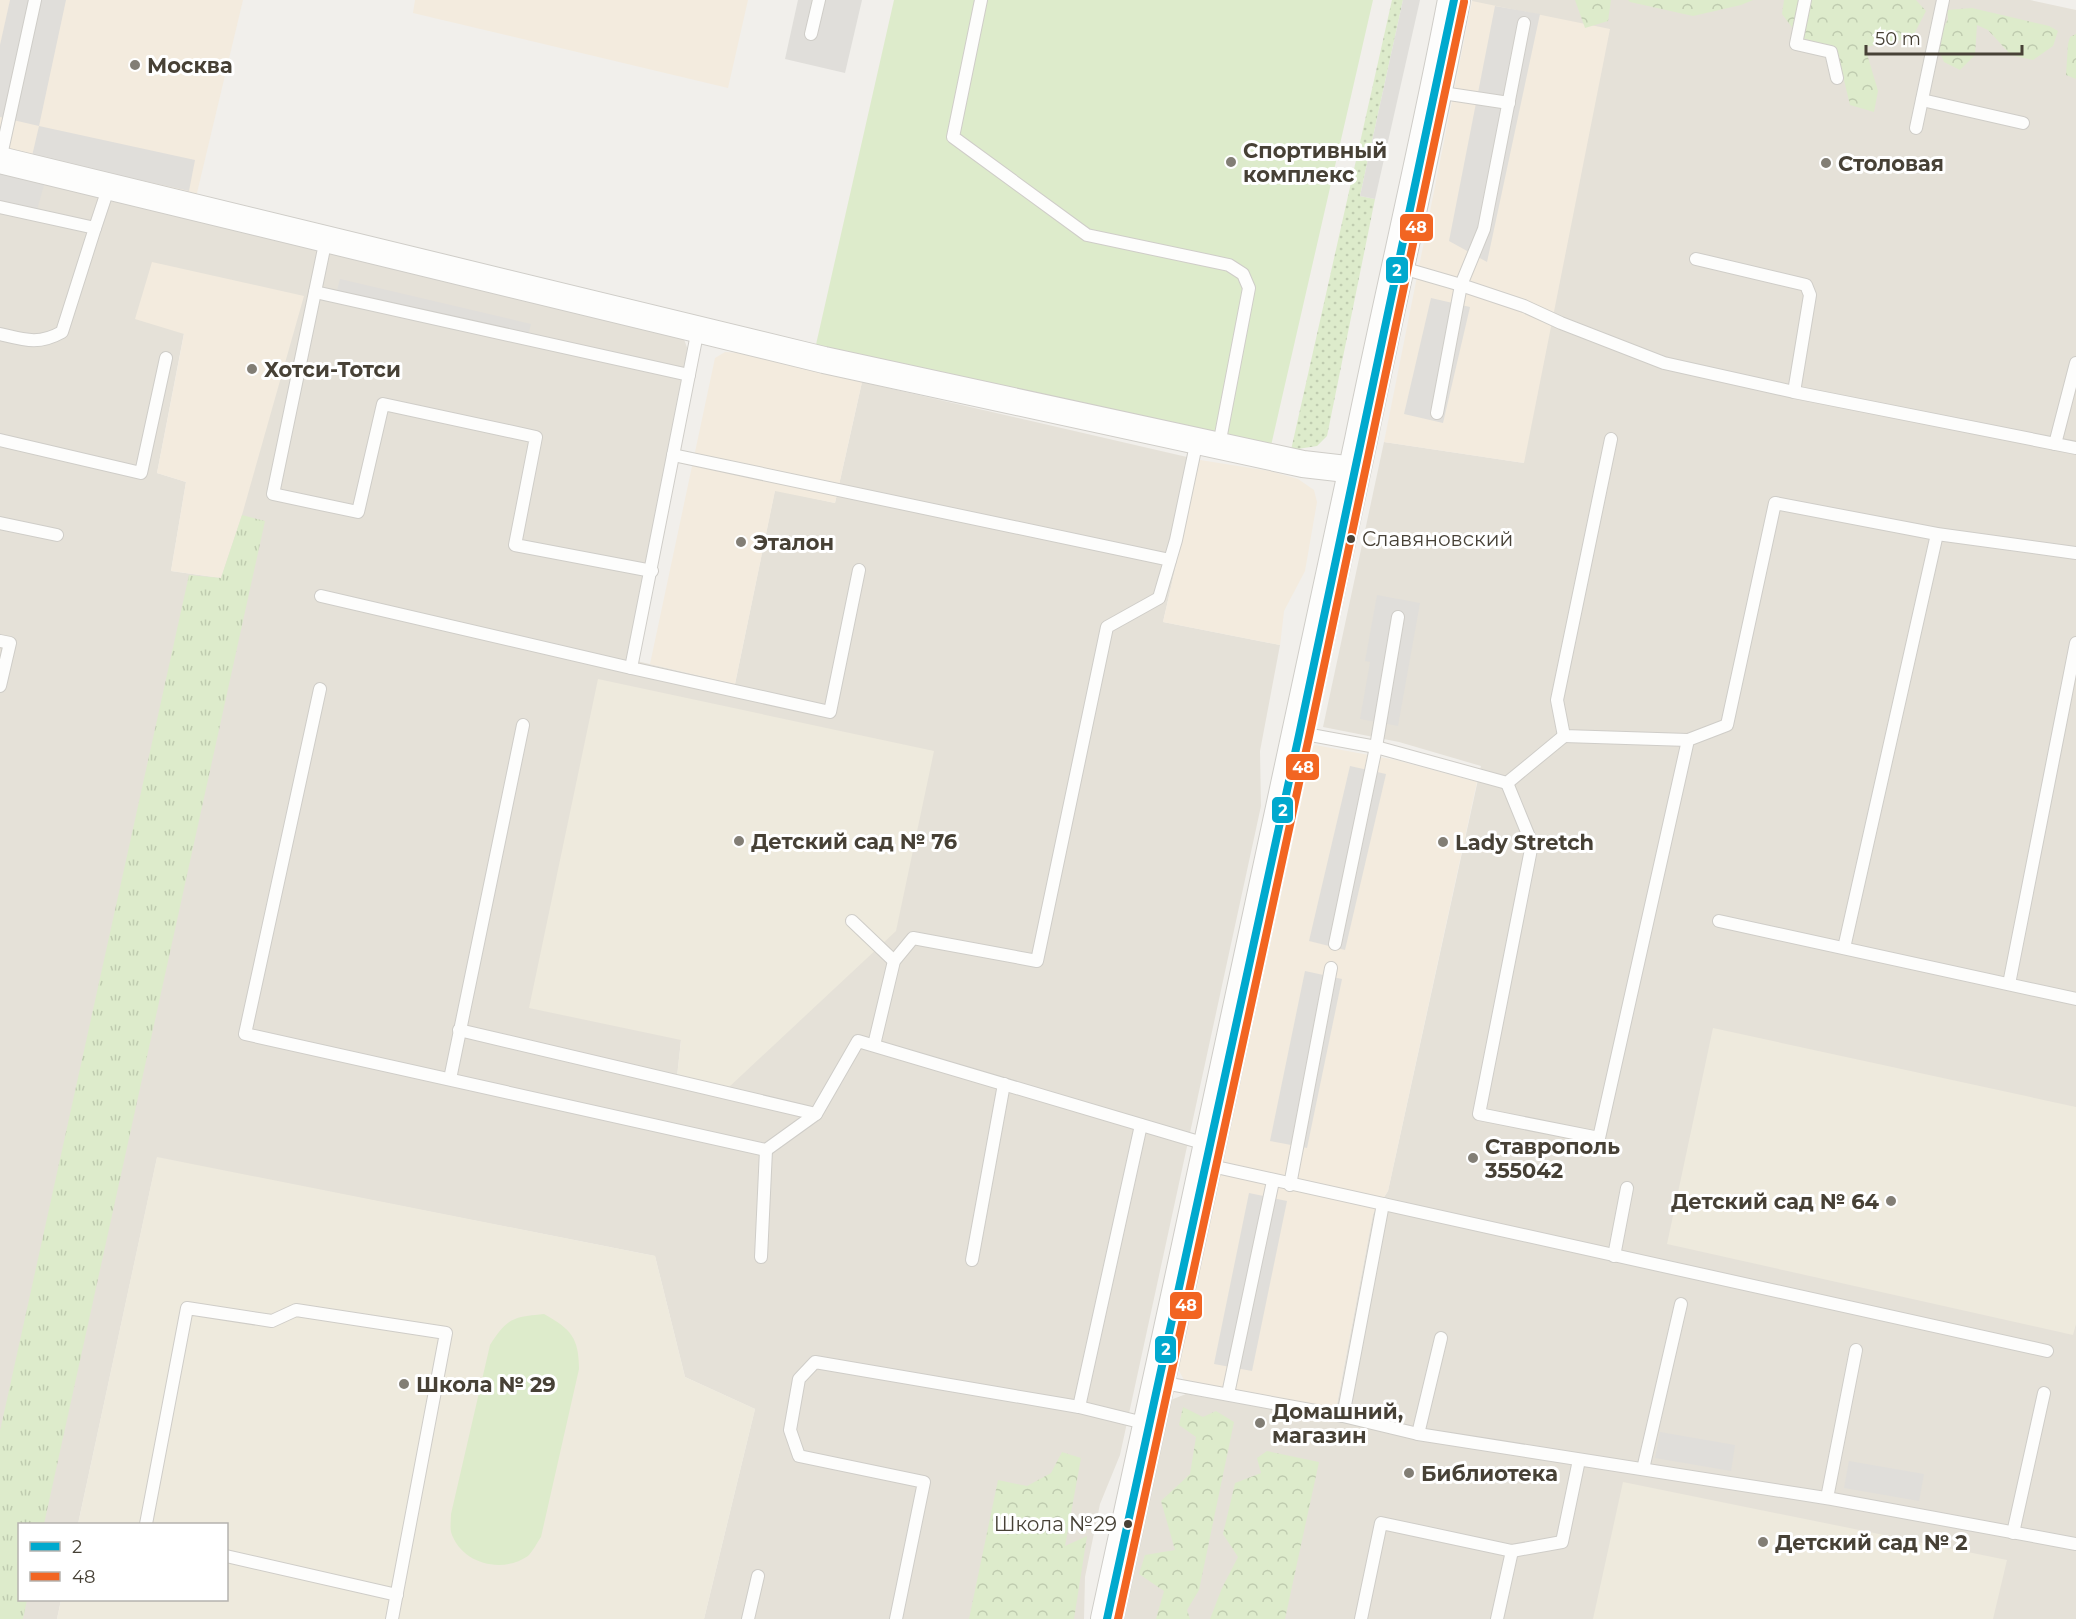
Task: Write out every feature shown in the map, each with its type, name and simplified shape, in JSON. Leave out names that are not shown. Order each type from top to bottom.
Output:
[{"type":"street","points":[[1107,1619],[1300,733],[1454,0]]},
{"type":"street","points":[[0,160],[824,360],[1303,464],[1355,470]]},
{"type":"lane","points":[[0,160],[35,0]]},
{"type":"lane","points":[[811,34],[819,0]]},
{"type":"lane","points":[[874,1045],[894,961],[913,938],[1037,961],[1107,627],[1159,598],[1208,442],[1249,288],[1243,274],[1229,265],[1087,235],[953,137],[981,0]]},
{"type":"lane","points":[[1806,0],[1796,44],[1831,52],[1837,78]]},
{"type":"lane","points":[[1916,128],[1943,0]]},
{"type":"lane","points":[[1437,413],[1461,285],[1484,229],[1524,23]]},
{"type":"lane","points":[[1436,92],[1509,103]]},
{"type":"lane","points":[[1922,100],[2023,123]]},
{"type":"lane","points":[[0,334],[30,341],[47,340],[62,332],[109,186]]},
{"type":"lane","points":[[0,207],[95,228]]},
{"type":"lane","points":[[326,239],[273,494],[358,512],[382,404],[536,437],[514,545],[652,571]]},
{"type":"lane","points":[[1696,259],[1806,285],[1810,295],[1794,392]]},
{"type":"lane","points":[[1399,267],[1524,306],[1664,363],[1794,392],[2076,448]]},
{"type":"lane","points":[[315,292],[689,375]]},
{"type":"lane","points":[[631,668],[698,329]]},
{"type":"lane","points":[[0,440],[141,473],[166,358]]},
{"type":"lane","points":[[2055,444],[2076,363]]},
{"type":"lane","points":[[1564,736],[1557,700],[1611,440]]},
{"type":"lane","points":[[673,455],[1170,560]]},
{"type":"lane","points":[[1507,783],[1564,736],[1688,740],[1727,725],[1775,502],[1937,534],[2076,553]]},
{"type":"lane","points":[[0,523],[57,536]]},
{"type":"lane","points":[[1844,948],[1937,534]]},
{"type":"lane","points":[[321,596],[830,712],[859,570]]},
{"type":"lane","points":[[1335,944],[1376,747],[1398,616]]},
{"type":"lane","points":[[0,641],[10,643],[0,686]]},
{"type":"lane","points":[[2009,984],[2076,643]]},
{"type":"lane","points":[[320,689],[245,1034],[766,1150],[816,1114],[858,1041],[1141,1125],[1273,1181],[2047,1351]]},
{"type":"lane","points":[[450,1079],[523,725]]},
{"type":"lane","points":[[1300,733],[1376,747],[1507,783]]},
{"type":"lane","points":[[1507,783],[1532,844],[1479,1114],[1599,1138],[1688,740]]},
{"type":"lane","points":[[852,921],[894,961]]},
{"type":"lane","points":[[1719,921],[2076,999]]},
{"type":"lane","points":[[1290,1185],[1331,968]]},
{"type":"lane","points":[[459,1030],[816,1114]]},
{"type":"lane","points":[[972,1260],[1004,1084]]},
{"type":"lane","points":[[1079,1407],[1141,1125]]},
{"type":"lane","points":[[761,1257],[766,1150]]},
{"type":"lane","points":[[1228,1395],[1273,1181]]},
{"type":"lane","points":[[1614,1256],[1627,1188]]},
{"type":"lane","points":[[1343,1416],[1383,1204]]},
{"type":"lane","points":[[1643,1469],[1681,1304]]},
{"type":"lane","points":[[146,1523],[187,1308],[272,1321],[296,1310],[446,1333],[392,1619]]},
{"type":"lane","points":[[1418,1434],[1441,1338]]},
{"type":"lane","points":[[1827,1498],[1856,1350]]},
{"type":"lane","points":[[896,1619],[924,1482],[799,1456],[790,1430],[799,1379],[815,1362],[1079,1407],[1149,1425]]},
{"type":"lane","points":[[1158,1381],[1343,1416],[1418,1434],[1827,1498],[2076,1544]]},
{"type":"lane","points":[[2013,1533],[2044,1393]]},
{"type":"lane","points":[[1361,1619],[1381,1523],[1512,1551],[1562,1542],[1579,1460]]},
{"type":"lane","points":[[1497,1619],[1512,1551]]},
{"type":"lane","points":[[228,1556],[397,1595]]},
{"type":"lane","points":[[748,1619],[758,1576]]},
{"type":"shaded area","name":"Москва","points":[[0,0],[243,0],[196,197],[0,150]]},
{"type":"shaded area","points":[[10,0],[66,0],[39,126],[0,117],[0,45]]},
{"type":"shaded area","points":[[415,0],[748,0],[728,88],[413,13]]},
{"type":"shaded area","points":[[798,0],[862,0],[845,73],[785,59]]},
{"type":"shaded area","points":[[1403,0],[1420,0],[1375,199],[1360,196]]},
{"type":"shaded area","points":[[1472,0],[2030,0],[2076,10],[2076,1619],[1122,1619],[1168,1401],[1186,1394],[1334,1420],[1373,1214],[1388,1191],[1481,766],[1399,742],[1323,727],[1384,442],[1524,463]]},
{"type":"shaded area","points":[[1472,1],[1610,29],[1524,463],[1384,442]]},
{"type":"shaded area","points":[[1495,6],[1540,14],[1487,262],[1449,241]]},
{"type":"shaded area","points":[[39,126],[195,160],[189,191],[32,156]]},
{"type":"shaded area","points":[[0,169],[45,181],[37,210],[0,200]]},
{"type":"shaded area","points":[[0,170],[682,334],[688,350],[628,659],[735,684],[775,490],[835,503],[862,382],[1200,460],[1163,622],[1280,645],[1260,751],[1261,806],[1120,1455],[1100,1504],[1085,1577],[1084,1619],[704,1619],[755,1409],[685,1377],[655,1256],[157,1158],[78,1523],[18,1523],[18,1601],[61,1601],[57,1619],[0,1619]],"holes":[[[184,333],[221,578],[171,571],[186,482],[157,473]],[[681,1040],[728,1088],[677,1077]]]},
{"type":"shaded area","points":[[152,262],[304,296],[242,515],[221,578],[171,571],[186,482],[157,473],[184,334],[135,319]]},
{"type":"shaded area","points":[[340,279],[531,324],[526,343],[335,299]]},
{"type":"shaded area","points":[[1431,298],[1470,307],[1443,423],[1404,414]]},
{"type":"shaded area","points":[[725,352],[743,353],[862,382],[835,503],[775,491],[735,684],[650,664],[715,358]]},
{"type":"shaded area","points":[[1200,460],[1270,471],[1298,479],[1314,490],[1317,502],[1305,571],[1284,611],[1280,645],[1163,622]]},
{"type":"shaded area","points":[[1377,595],[1420,603],[1398,726],[1360,719],[1370,662],[1365,661]]},
{"type":"shaded area","name":"Детский сад № 76","points":[[598,679],[934,751],[896,931],[728,1088],[677,1077],[681,1040],[529,1008]]},
{"type":"shaded area","points":[[1315,745],[1396,760],[1477,782],[1388,1191],[1373,1214],[1336,1409],[1184,1380],[1177,1367],[1304,754]]},
{"type":"shaded area","points":[[1350,766],[1386,774],[1345,950],[1309,941]]},
{"type":"shaded area","points":[[1305,971],[1342,979],[1307,1148],[1270,1141]]},
{"type":"shaded area","points":[[1713,1028],[2076,1107],[2076,1324],[2073,1335],[1667,1244]]},
{"type":"shaded area","name":"Школа № 29","points":[[157,1157],[655,1256],[685,1377],[755,1409],[704,1619],[57,1619],[61,1601],[228,1601],[228,1523],[78,1523]]},
{"type":"shaded area","points":[[1249,1193],[1287,1201],[1252,1371],[1214,1364]]},
{"type":"shaded area","points":[[1660,1432],[1735,1445],[1731,1471],[1655,1458]]},
{"type":"shaded area","points":[[1849,1461],[1924,1474],[1919,1501],[1844,1488]]},
{"type":"shaded area","name":"Детский сад № 2","points":[[1623,1482],[2007,1560],[1993,1619],[1593,1619]]},
{"type":"green space","points":[[894,0],[1373,0],[1270,450],[815,349]]},
{"type":"green space","points":[[1392,0],[1403,0],[1360,196],[1375,199],[1327,436],[1317,446],[1291,450]]},
{"type":"green space","points":[[1575,0],[1611,0],[1608,21],[1585,28]]},
{"type":"green space","points":[[1628,0],[1753,0],[1693,16]]},
{"type":"green space","points":[[1784,0],[1916,0],[1926,11],[1912,38],[1865,47],[1878,91],[1874,112],[1850,105],[1836,47],[1800,38],[1782,14]]},
{"type":"green space","points":[[1972,8],[2049,26],[2058,31],[2053,46],[2033,60],[2011,55],[1988,30],[1977,25],[1975,55],[1960,70],[1944,62],[1936,44],[1948,19],[1947,10]]},
{"type":"green space","points":[[2076,34],[2076,79],[2066,75],[2068,44],[2070,37]]},
{"type":"green space","points":[[242,515],[265,521],[44,1523],[18,1523],[18,1601],[27,1601],[23,1619],[0,1619],[0,1431],[189,575],[221,578]]},
{"type":"green space","points":[[544,1314],[561,1325],[572,1336],[579,1358],[579,1369],[541,1537],[528,1556],[518,1561],[495,1565],[484,1563],[464,1552],[456,1543],[451,1532],[451,1514],[490,1345],[501,1329],[512,1320]]},
{"type":"green space","points":[[1183,1407],[1203,1417],[1216,1411],[1234,1422],[1199,1590],[1187,1610],[1190,1619],[1156,1619],[1164,1591],[1139,1574],[1145,1555],[1175,1550],[1161,1501],[1190,1474],[1196,1437],[1179,1425]]},
{"type":"green space","points":[[1267,1451],[1319,1462],[1285,1619],[1210,1619],[1222,1588],[1238,1557],[1223,1534],[1235,1483],[1261,1473],[1257,1458]]},
{"type":"green space","points":[[1062,1452],[1081,1458],[1065,1546],[1087,1536],[1074,1619],[969,1619],[998,1480],[1027,1486],[1051,1473]]},
{"type":"transit line","name":"2","points":[[1107,1619],[1299,735],[1454,0]]},
{"type":"transit line","name":"48","points":[[1118,1619],[1309,737],[1464,2]]},
{"type":"place","name":"Москва","points":[[135,65]]},
{"type":"place","name":"Спортивный комплекс","points":[[1231,162]]},
{"type":"place","name":"Столовая","points":[[1826,163]]},
{"type":"place","name":"Хотси-Тотси","points":[[252,369]]},
{"type":"place","name":"Славяновский","points":[[1351,539]]},
{"type":"place","name":"Эталон","points":[[741,542]]},
{"type":"place","name":"Детский сад № 76","points":[[739,841]]},
{"type":"place","name":"Lady Stretch","points":[[1443,842]]},
{"type":"place","name":"Ставрополь 355042","points":[[1473,1158]]},
{"type":"place","name":"Детский сад № 64","points":[[1891,1201]]},
{"type":"place","name":"Школа № 29","points":[[404,1384]]},
{"type":"place","name":"Домашний, магазин","points":[[1260,1423]]},
{"type":"place","name":"Библиотека","points":[[1409,1473]]},
{"type":"place","name":"Школа №29","points":[[1128,1524]]},
{"type":"place","name":"Детский сад № 2","points":[[1763,1542]]}]
